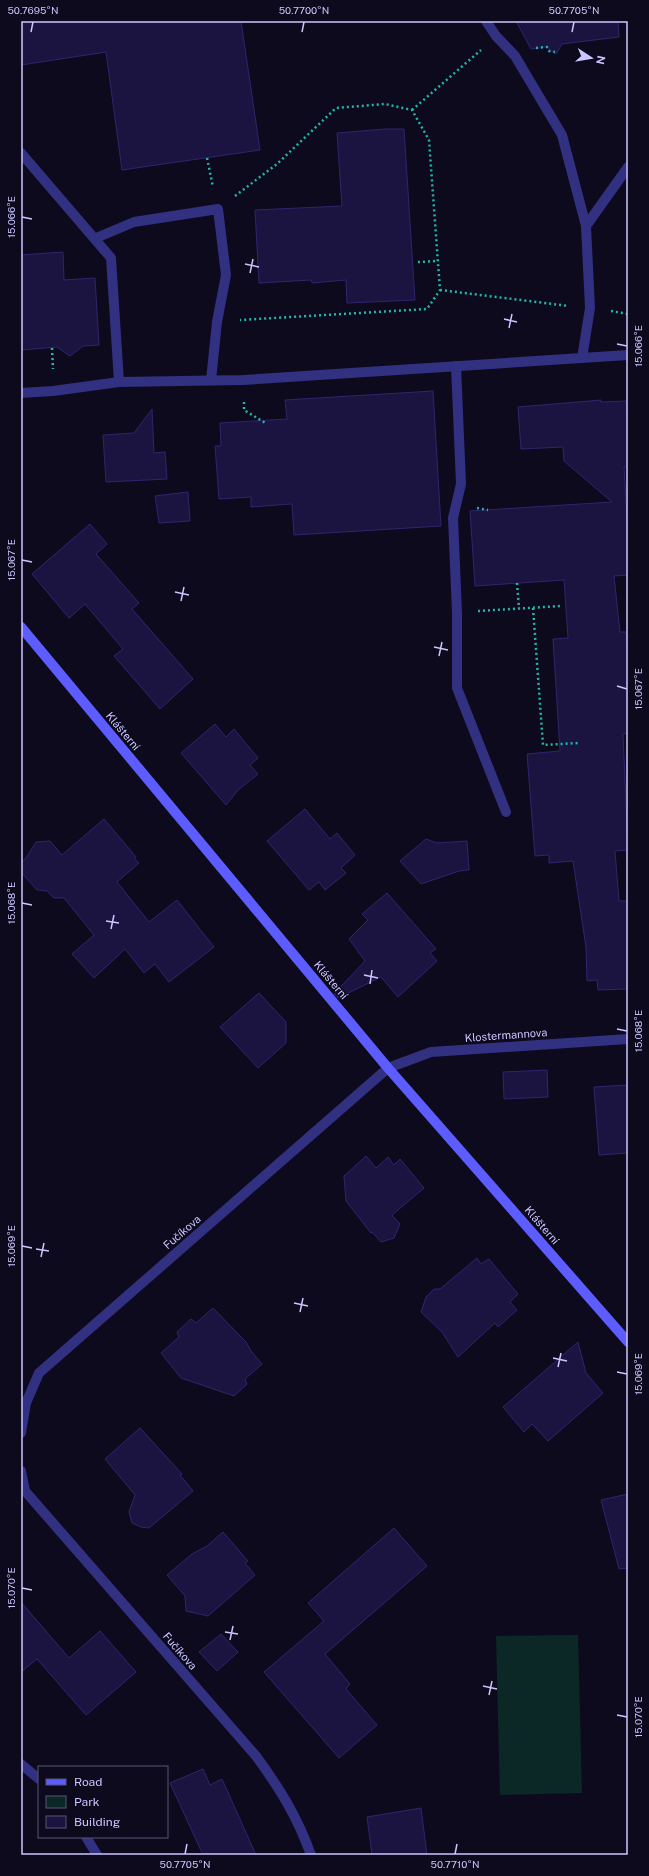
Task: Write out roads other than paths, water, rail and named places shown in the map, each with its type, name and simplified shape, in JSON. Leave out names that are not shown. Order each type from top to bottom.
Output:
[{"type":"street","points":[[486,21],[496,36],[515,56],[562,135],[586,226],[590,308],[582,358]]},
{"type":"street","points":[[21,153],[96,238],[111,258],[119,382]]},
{"type":"street","points":[[586,226],[628,167]]},
{"type":"street","points":[[96,238],[134,222],[218,209],[226,275],[217,322],[211,380]]},
{"type":"street","points":[[21,393],[53,391],[119,382],[243,380],[628,355]]},
{"type":"street","points":[[456,366],[461,484],[453,518],[457,612],[457,688],[506,812]]},
{"type":"street","name":"Klášterní","points":[[21,627],[388,1068],[628,1342]]},
{"type":"street","name":"Klostermannova","points":[[388,1068],[431,1052],[628,1038]]},
{"type":"street","name":"Fučíkova","points":[[21,1433],[26,1402],[39,1373],[388,1068]]},
{"type":"street","name":"Fučíkova","points":[[21,1470],[23,1493],[256,1756],[282,1792],[304,1836],[311,1855]]},
{"type":"street","points":[[21,1764],[38,1778]]},
{"type":"street","points":[[87,1838],[97,1855]]}]
